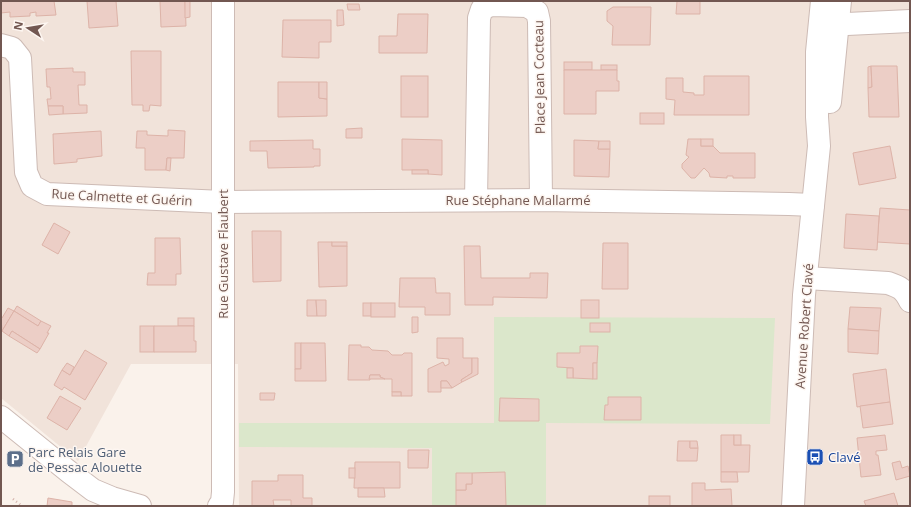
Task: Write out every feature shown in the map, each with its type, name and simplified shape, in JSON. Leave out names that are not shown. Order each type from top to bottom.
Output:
[{"type":"street","name":"Rue Gustave Flaubert","points":[[219,506],[222,502],[223,492],[223,1]]},
{"type":"street","name":"Avenue Robert Clavé","points":[[793,506],[806,278],[819,146],[828,119],[826,15],[840,1]]},
{"type":"street","name":"Place Jean Cocteau","points":[[476,200],[480,18],[482,5],[491,5],[527,6],[537,12],[539,21],[541,200]]},
{"type":"street","points":[[826,15],[848,24],[910,21]]},
{"type":"street","name":"Rue Calmette et Guérin","points":[[1,46],[12,48],[20,58],[26,172],[32,186],[47,194],[223,202]]},
{"type":"street","name":"Rue Stéphane Mallarmé","points":[[223,202],[541,200],[813,205]]},
{"type":"street","points":[[806,278],[888,283],[904,290],[910,301]]},
{"type":"street","points":[[1,417],[93,490],[112,498],[140,506]]},
{"type":"path","points":[[13,499],[22,506]]},
{"type":"shaded area","points":[[1,1],[910,1],[910,506],[239,506],[238,364],[131,364],[78,461],[1,398]]},
{"type":"green space","points":[[494,317],[775,318],[770,424],[546,423],[546,506],[432,506],[432,448],[239,447],[239,423],[494,423]]},
{"type":"building","points":[[1,1],[54,1],[56,15],[36,16],[36,12],[30,13],[30,16],[10,17],[10,12],[1,13]]},
{"type":"building","points":[[87,1],[116,1],[118,26],[89,28]]},
{"type":"building","points":[[160,1],[185,1],[186,26],[161,27]]},
{"type":"building","points":[[185,1],[190,1],[190,17],[185,18]]},
{"type":"building","points":[[677,1],[700,1],[700,14],[676,14]]},
{"type":"building","points":[[347,4],[359,4],[360,10],[348,10]]},
{"type":"building","points":[[613,7],[651,7],[650,45],[612,45],[613,26],[607,21],[607,11]]},
{"type":"building","points":[[337,10],[343,10],[344,25],[337,26]]},
{"type":"building","points":[[398,14],[428,14],[427,53],[379,53],[379,36],[397,36]]},
{"type":"building","points":[[283,20],[331,20],[331,42],[319,42],[319,58],[282,57]]},
{"type":"building","points":[[131,51],[161,51],[161,106],[150,105],[149,111],[143,111],[143,105],[132,105]]},
{"type":"building","points":[[564,62],[592,62],[592,70],[564,70]]},
{"type":"building","points":[[601,65],[617,65],[617,70],[601,70]]},
{"type":"building","points":[[871,66],[872,87],[868,88],[868,67]]},
{"type":"building","points":[[871,66],[897,66],[899,117],[869,117],[868,88],[872,87]]},
{"type":"building","points":[[73,68],[73,72],[85,72],[85,85],[78,85],[79,105],[87,105],[87,113],[63,114],[63,106],[48,106],[47,99],[51,99],[50,87],[47,87],[46,69]]},
{"type":"building","points":[[564,70],[617,70],[619,91],[596,91],[596,114],[564,114]]},
{"type":"building","points":[[401,76],[428,76],[428,117],[401,117]]},
{"type":"building","points":[[704,76],[749,76],[749,115],[674,115],[675,100],[666,99],[666,78],[683,78],[683,92],[694,93],[694,95],[704,95]]},
{"type":"building","points":[[278,82],[319,82],[319,98],[327,99],[327,116],[278,117]]},
{"type":"building","points":[[319,82],[327,82],[327,99],[319,98]]},
{"type":"building","points":[[48,106],[63,106],[63,114],[49,115]]},
{"type":"building","points":[[640,113],[664,113],[664,124],[640,124]]},
{"type":"building","points":[[362,128],[362,138],[346,138],[346,129]]},
{"type":"building","points":[[168,130],[185,131],[184,158],[167,158],[166,170],[145,170],[145,148],[136,148],[137,131],[147,131],[147,135],[168,136]]},
{"type":"building","points":[[101,131],[102,156],[77,159],[77,162],[54,164],[53,134]]},
{"type":"building","points":[[402,139],[442,140],[442,175],[428,174],[428,170],[402,170]]},
{"type":"building","points":[[688,139],[701,139],[701,146],[713,146],[720,153],[755,153],[755,178],[733,178],[733,176],[727,176],[727,178],[710,177],[709,173],[704,168],[695,178],[691,178],[682,168],[682,164],[689,157],[686,155]]},
{"type":"building","points":[[701,139],[713,139],[713,146],[701,146]]},
{"type":"building","points":[[313,140],[313,149],[320,149],[320,166],[268,168],[267,151],[250,151],[250,141]]},
{"type":"building","points":[[574,140],[599,141],[598,149],[610,149],[609,177],[574,176]]},
{"type":"building","points":[[599,141],[610,141],[610,149],[598,149]]},
{"type":"building","points":[[890,146],[896,178],[859,185],[853,153]]},
{"type":"building","points":[[167,158],[171,158],[170,171],[166,170]]},
{"type":"building","points":[[412,170],[428,170],[428,174],[412,174]]},
{"type":"building","points":[[880,208],[910,210],[910,244],[877,242]]},
{"type":"building","points":[[846,214],[879,216],[877,250],[844,248]]},
{"type":"building","points":[[54,223],[70,232],[58,254],[42,245]]},
{"type":"building","points":[[252,231],[281,231],[281,281],[253,282]]},
{"type":"building","points":[[155,238],[180,238],[181,274],[176,274],[176,285],[147,285],[148,273],[155,273]]},
{"type":"building","points":[[318,242],[332,242],[332,246],[347,246],[347,286],[319,287]]},
{"type":"building","points":[[332,242],[347,242],[347,246],[332,246]]},
{"type":"building","points":[[603,243],[628,243],[628,289],[602,289]]},
{"type":"building","points":[[464,246],[480,246],[481,278],[530,278],[530,273],[548,273],[547,298],[493,297],[493,305],[465,305]]},
{"type":"building","points":[[400,278],[435,278],[436,293],[450,293],[450,315],[425,315],[425,307],[399,307]]},
{"type":"building","points":[[307,300],[316,300],[317,316],[307,316]]},
{"type":"building","points":[[316,300],[326,300],[326,316],[317,316]]},
{"type":"building","points":[[581,300],[599,300],[599,318],[581,318]]},
{"type":"building","points":[[363,303],[371,303],[371,316],[363,316]]},
{"type":"building","points":[[371,303],[395,303],[395,317],[371,317]]},
{"type":"building","points":[[17,306],[41,321],[38,326],[14,311]]},
{"type":"building","points":[[850,307],[881,308],[879,331],[848,329]]},
{"type":"building","points":[[8,308],[14,311],[2,331],[1,318]]},
{"type":"building","points":[[14,311],[38,326],[41,321],[51,326],[47,333],[49,333],[40,349],[12,331],[9,336],[2,331]]},
{"type":"building","points":[[412,317],[418,317],[418,332],[412,333]]},
{"type":"building","points":[[178,318],[194,318],[194,326],[178,326]]},
{"type":"building","points":[[590,323],[610,323],[610,332],[590,332]]},
{"type":"building","points":[[140,326],[154,326],[154,352],[140,352]]},
{"type":"building","points":[[154,326],[194,326],[196,352],[154,352]]},
{"type":"building","points":[[848,329],[879,331],[878,354],[848,352]]},
{"type":"building","points":[[12,331],[40,349],[37,353],[9,336]]},
{"type":"building","points":[[437,338],[463,338],[463,358],[472,358],[472,373],[452,388],[447,381],[441,381],[441,392],[428,392],[428,369],[443,362],[445,366],[449,364],[449,359],[437,358]]},
{"type":"building","points":[[295,343],[301,343],[301,369],[295,369]]},
{"type":"building","points":[[301,343],[325,343],[326,381],[295,381],[295,369],[301,369]]},
{"type":"building","points":[[349,345],[361,345],[361,347],[369,347],[372,350],[388,351],[392,355],[412,353],[412,396],[401,396],[401,392],[392,392],[392,379],[385,379],[380,377],[380,375],[370,375],[370,380],[348,380]]},
{"type":"building","points":[[580,346],[598,346],[597,363],[593,363],[593,379],[573,378],[573,368],[557,367],[557,353],[580,353]]},
{"type":"building","points":[[85,350],[107,363],[85,400],[64,387],[62,390],[54,385],[62,370],[70,375]]},
{"type":"building","points":[[472,358],[478,358],[478,374],[462,382],[461,380],[472,373]]},
{"type":"building","points":[[67,363],[74,367],[70,375],[62,370]]},
{"type":"building","points":[[593,363],[597,363],[597,379],[593,379]]},
{"type":"building","points":[[567,368],[573,368],[573,378],[567,378]]},
{"type":"building","points":[[886,369],[890,402],[857,407],[853,374]]},
{"type":"building","points":[[370,375],[380,375],[380,377],[385,379],[369,379]]},
{"type":"building","points":[[441,381],[447,381],[452,388],[441,388]]},
{"type":"building","points":[[392,392],[401,392],[401,396],[392,396]]},
{"type":"building","points":[[260,393],[275,393],[274,400],[260,400]]},
{"type":"building","points":[[60,396],[81,408],[67,430],[47,418]]},
{"type":"building","points":[[608,397],[641,397],[641,420],[604,420],[605,405],[608,405]]},
{"type":"building","points":[[500,398],[539,399],[539,421],[499,421]]},
{"type":"building","points":[[890,402],[893,424],[863,428],[860,406]]},
{"type":"building","points":[[721,435],[734,435],[734,445],[750,445],[749,472],[721,472]]},
{"type":"building","points":[[734,435],[741,435],[741,445],[734,445]]},
{"type":"building","points":[[885,435],[887,450],[876,451],[881,475],[861,477],[857,438]]},
{"type":"building","points":[[678,441],[690,441],[690,448],[698,448],[697,461],[677,461]]},
{"type":"building","points":[[690,441],[697,441],[698,448],[690,448]]},
{"type":"building","points":[[408,450],[429,450],[428,468],[408,468]]},
{"type":"building","points":[[900,461],[902,468],[908,466],[910,476],[896,480],[892,463]]},
{"type":"building","points":[[355,462],[400,462],[400,488],[354,488]]},
{"type":"building","points":[[349,468],[355,468],[355,478],[349,478]]},
{"type":"building","points":[[505,472],[506,506],[456,506],[456,490],[466,490],[466,484],[472,484],[472,473]]},
{"type":"building","points":[[721,472],[737,472],[738,482],[721,482]]},
{"type":"building","points":[[456,473],[472,473],[472,484],[466,484],[466,490],[456,490]]},
{"type":"building","points":[[278,475],[303,475],[303,498],[312,498],[312,506],[291,506],[291,500],[273,500],[274,506],[252,506],[252,481],[278,481]]},
{"type":"building","points":[[692,483],[705,483],[705,490],[731,489],[732,506],[692,506]]},
{"type":"building","points":[[358,488],[384,488],[385,497],[358,497]]},
{"type":"building","points":[[894,493],[898,506],[866,506],[864,501]]},
{"type":"building","points":[[649,496],[670,496],[670,506],[649,506]]},
{"type":"building","points":[[48,498],[72,502],[72,506],[47,506]]},
{"type":"place","name":"Clavé","points":[[815,457]]},
{"type":"place","name":"Parc Relais Gare de Pessac Alouette","points":[[15,459]]}]
